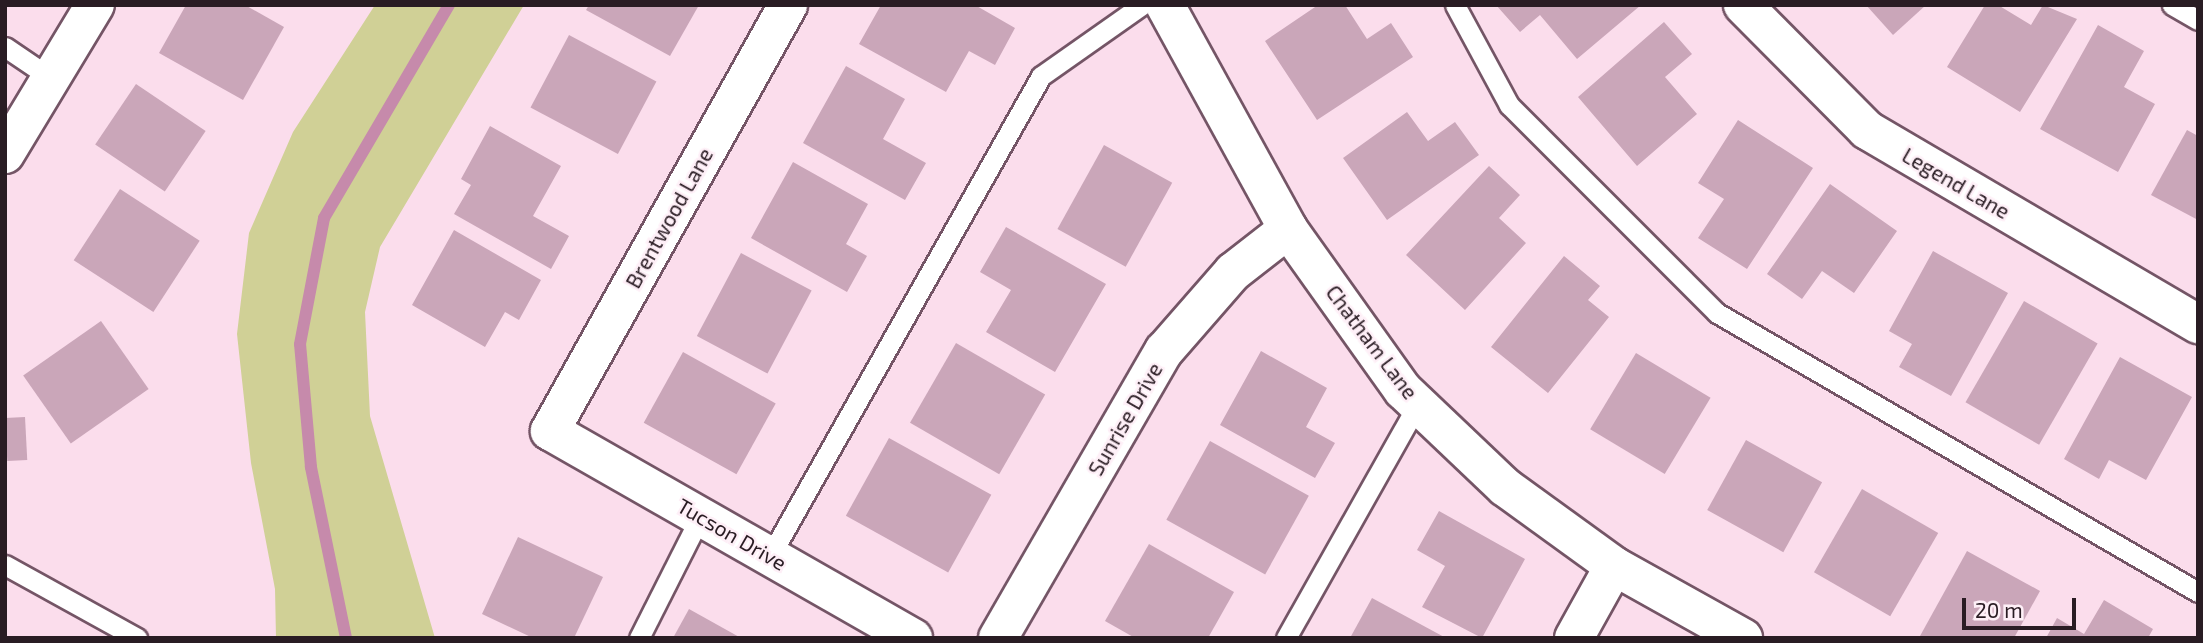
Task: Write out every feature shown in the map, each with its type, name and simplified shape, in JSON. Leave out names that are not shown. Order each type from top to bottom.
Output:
[{"type":"street","points":[[5,154],[94,5]]},
{"type":"street","name":"Brentwood Lane","points":[[550,431],[788,5]]},
{"type":"street","name":"Chatham Lane","points":[[1165,5],[1289,229],[1418,404],[1505,487],[1614,566],[1743,638]]},
{"type":"street","name":"Legend Lane","points":[[1743,5],[1867,130],[2198,324]]},
{"type":"street","name":"Sunrise Drive","points":[[998,638],[1164,351],[1233,272],[1289,229]]},
{"type":"street","name":"Tucson Drive","points":[[550,431],[913,638]]},
{"type":"street","points":[[1574,638],[1614,566]]},
{"type":"lane","points":[[770,556],[1041,76],[1142,5]]},
{"type":"lane","points":[[1455,5],[1509,105],[1717,313],[2198,592]]},
{"type":"lane","points":[[2172,5],[2198,20]]},
{"type":"lane","points":[[5,47],[51,78]]},
{"type":"lane","points":[[1286,638],[1418,404]]},
{"type":"lane","points":[[639,638],[700,517]]},
{"type":"lane","points":[[5,565],[136,638]]},
{"type":"green space","points":[[375,5],[524,5],[380,247],[365,312],[370,416],[435,638],[276,638],[275,589],[251,463],[237,334],[249,233],[293,132]]},
{"type":"building","points":[[186,5],[245,5],[284,27],[243,100],[159,53]]},
{"type":"building","points":[[589,5],[699,5],[670,56],[586,10]]},
{"type":"building","points":[[881,5],[975,5],[1015,28],[995,65],[969,51],[946,92],[859,44]]},
{"type":"building","points":[[1318,5],[1345,5],[1367,39],[1391,23],[1413,57],[1317,120],[1265,41]]},
{"type":"building","points":[[1496,5],[1641,5],[1577,59],[1540,15],[1520,32]]},
{"type":"building","points":[[1866,5],[1926,5],[1893,35]]},
{"type":"building","points":[[1985,5],[1998,5],[2031,25],[2043,5],[2077,19],[2020,112],[1947,67]]},
{"type":"building","points":[[1664,22],[1692,54],[1665,77],[1697,114],[1637,166],[1578,97]]},
{"type":"building","points":[[2098,25],[2144,51],[2124,87],[2155,104],[2118,172],[2040,129]]},
{"type":"building","points":[[569,35],[656,81],[618,154],[531,107]]},
{"type":"building","points":[[846,66],[905,99],[883,139],[926,163],[905,200],[803,143]]},
{"type":"building","points":[[136,84],[206,131],[165,191],[95,145]]},
{"type":"building","points":[[1407,112],[1428,141],[1455,122],[1479,155],[1387,220],[1343,158]]},
{"type":"building","points":[[1738,120],[1813,168],[1747,269],[1698,238],[1724,199],[1698,183]]},
{"type":"building","points":[[490,126],[561,166],[533,216],[569,236],[551,269],[454,214],[471,185],[461,179]]},
{"type":"building","points":[[2187,130],[2198,136],[2198,220],[2151,195]]},
{"type":"building","points":[[1104,145],[1172,183],[1126,267],[1057,229]]},
{"type":"building","points":[[793,162],[868,204],[846,244],[867,256],[847,292],[751,238]]},
{"type":"building","points":[[1489,166],[1520,195],[1499,218],[1526,243],[1465,310],[1406,255]]},
{"type":"building","points":[[1830,184],[1897,231],[1854,293],[1822,271],[1802,299],[1767,274]]},
{"type":"building","points":[[120,189],[200,241],[153,312],[74,260]]},
{"type":"building","points":[[1006,227],[1106,284],[1055,372],[986,332],[1011,290],[980,272]]},
{"type":"building","points":[[454,230],[541,280],[519,320],[505,312],[485,347],[412,305]]},
{"type":"building","points":[[1933,251],[2008,293],[1951,396],[1899,367],[1912,344],[1889,331]]},
{"type":"building","points":[[741,253],[812,291],[768,374],[697,336]]},
{"type":"building","points":[[1564,256],[1600,286],[1588,300],[1609,317],[1548,393],[1491,347]]},
{"type":"building","points":[[2024,301],[2098,344],[2039,445],[1966,402]]},
{"type":"building","points":[[101,321],[149,389],[71,443],[23,375]]},
{"type":"building","points":[[956,343],[1045,394],[999,474],[910,423]]},
{"type":"building","points":[[1261,351],[1327,388],[1306,427],[1335,443],[1315,478],[1220,425]]},
{"type":"building","points":[[683,352],[776,403],[736,474],[644,423]]},
{"type":"building","points":[[1636,353],[1711,398],[1665,474],[1590,429]]},
{"type":"building","points":[[2120,357],[2192,397],[2146,480],[2109,460],[2099,479],[2064,459]]},
{"type":"building","points":[[25,417],[27,460],[7,461],[5,418]]},
{"type":"building","points":[[889,438],[991,495],[948,573],[846,516]]},
{"type":"building","points":[[1746,440],[1822,482],[1783,552],[1707,510]]},
{"type":"building","points":[[1210,441],[1309,496],[1265,574],[1166,520]]},
{"type":"building","points":[[1862,489],[1938,533],[1890,616],[1814,572]]},
{"type":"building","points":[[1439,511],[1525,559],[1482,638],[1422,607],[1445,566],[1417,550]]},
{"type":"building","points":[[518,537],[603,577],[574,638],[533,638],[482,614]]},
{"type":"building","points":[[1149,544],[1234,592],[1208,638],[1135,638],[1105,621]]},
{"type":"building","points":[[1967,551],[2040,591],[2014,638],[1920,636]]},
{"type":"building","points":[[1372,598],[1446,638],[1350,638]]},
{"type":"building","points":[[2104,600],[2153,629],[2148,638],[2046,638],[2057,618],[2084,634]]},
{"type":"building","points":[[689,609],[741,638],[673,638]]},
{"type":"waterway","points":[[346,638],[311,467],[300,344],[324,218],[449,5]]}]
